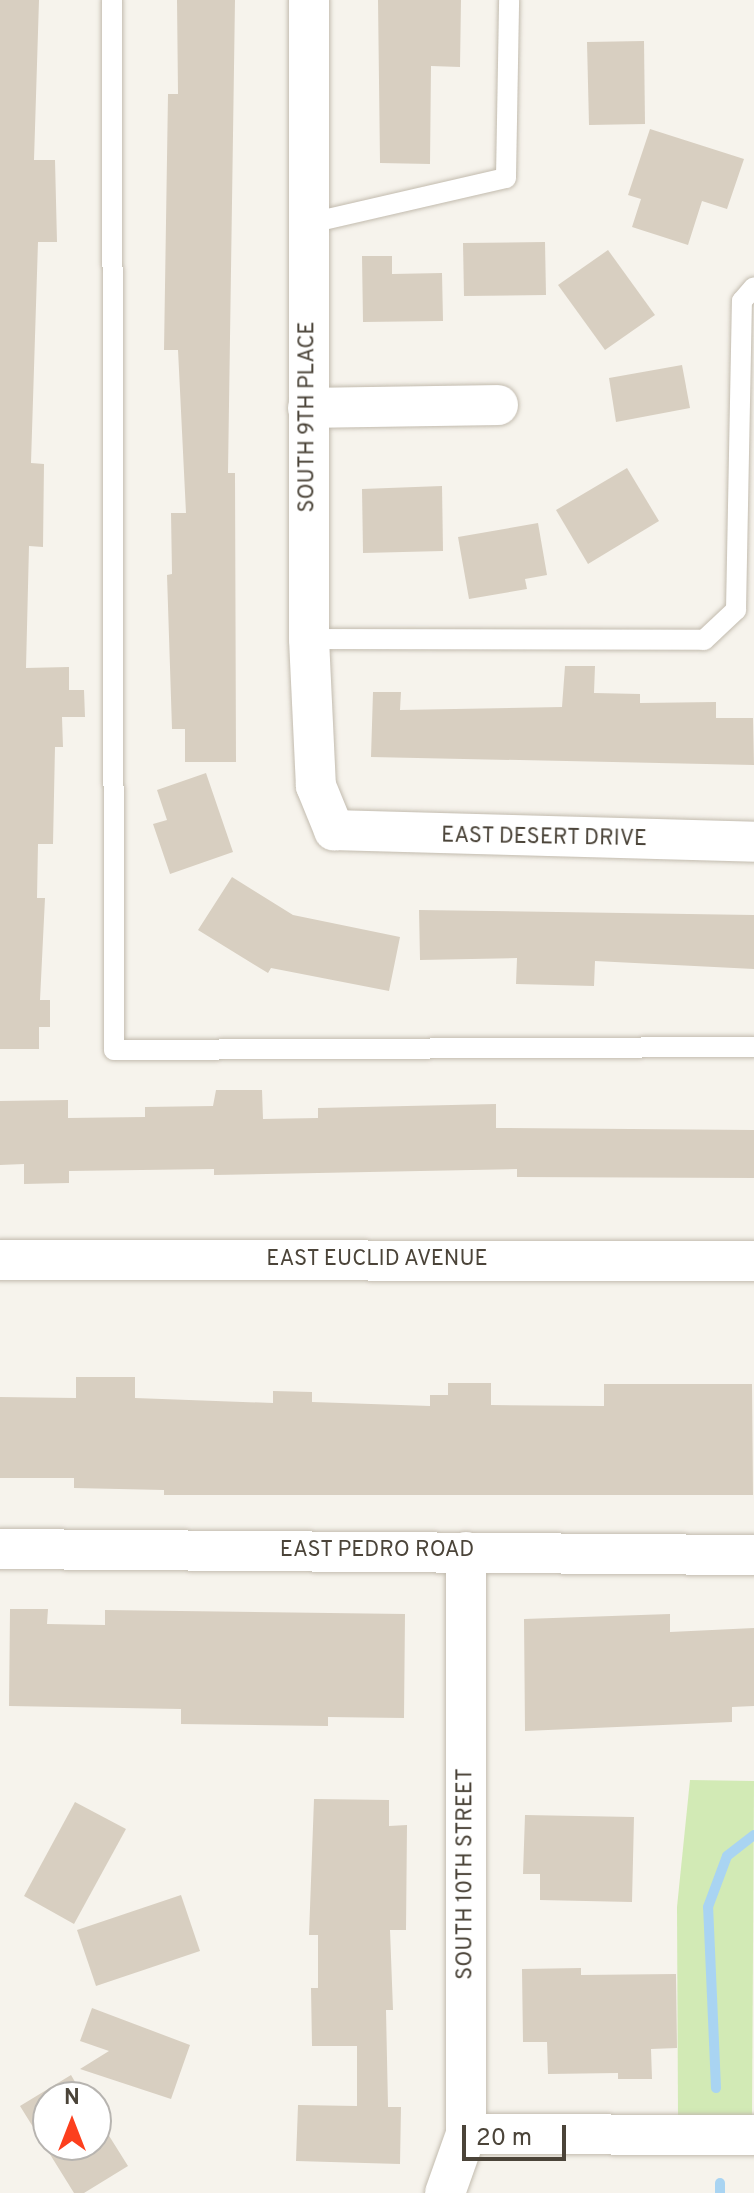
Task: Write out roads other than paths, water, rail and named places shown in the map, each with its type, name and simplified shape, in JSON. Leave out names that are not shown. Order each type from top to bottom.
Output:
[{"type":"street","name":"SOUTH 9TH PLACE","points":[[309,0],[306,224],[309,639],[316,786],[334,830]]},
{"type":"street","points":[[308,408],[498,405]]},
{"type":"street","name":"EAST DESERT DRIVE","points":[[334,830],[754,842]]},
{"type":"street","name":"EAST EUCLID AVENUE","points":[[0,1260],[754,1261]]},
{"type":"street","name":"EAST PEDRO ROAD","points":[[0,1549],[754,1555]]},
{"type":"street","name":"SOUTH 10TH STREET","points":[[445,2193],[466,2134],[466,1552]]},
{"type":"street","points":[[466,2134],[754,2135]]},
{"type":"lane","points":[[112,0],[114,1050],[754,1047]]},
{"type":"lane","points":[[306,224],[506,178],[509,0]]},
{"type":"lane","points":[[309,639],[704,640],[736,610],[742,301],[754,287]]},
{"type":"waterway","points":[[716,2088],[708,1907],[727,1856],[754,1835]]},
{"type":"waterway","points":[[720,2183],[720,2193]]}]
